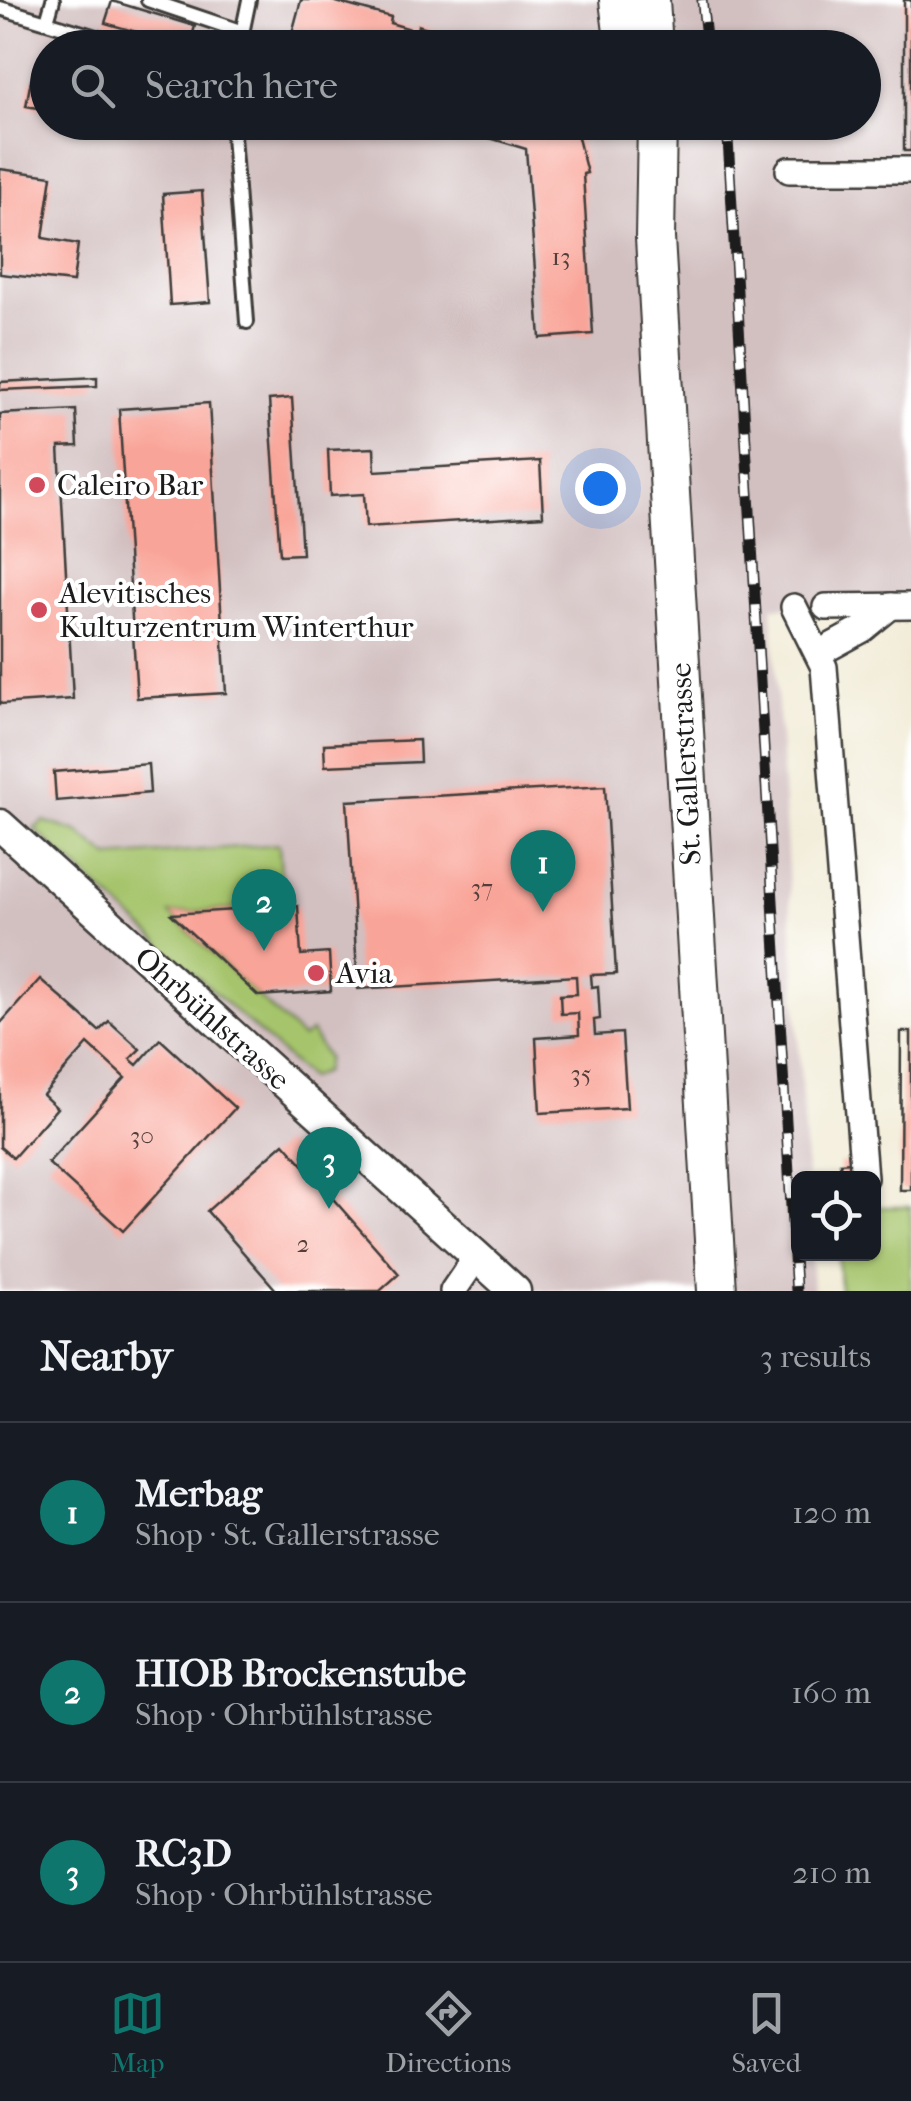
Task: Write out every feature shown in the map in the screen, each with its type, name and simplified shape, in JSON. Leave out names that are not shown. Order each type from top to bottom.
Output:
[{"type":"main road","points":[[619,0],[623,30]]},
{"type":"main road","points":[[650,0],[652,30]]},
{"type":"main road","name":"St. Gallerstrasse","points":[[637,140],[655,238]]},
{"type":"main road","name":"St. Gallerstrasse","points":[[658,140],[655,238],[717,1291]]},
{"type":"street","points":[[789,170],[911,170]]},
{"type":"street","points":[[826,607],[901,606]]},
{"type":"street","points":[[819,653],[901,606]]},
{"type":"street","points":[[794,607],[819,653],[842,869],[864,1171]]},
{"type":"street","name":"Ohrbühlstrasse","points":[[0,826],[515,1291]]},
{"type":"street","points":[[452,1291],[476,1258]]},
{"type":"lane","points":[[47,21],[53,0]]},
{"type":"lane","points":[[148,0],[236,30]]},
{"type":"lane","points":[[243,30],[250,1]]},
{"type":"lane","points":[[0,8],[76,30]]},
{"type":"lane","points":[[233,140],[247,322]]},
{"type":"shaded area","points":[[0,0],[911,0],[911,606],[772,607],[807,1171],[791,1171],[791,1261],[811,1261],[813,1291],[0,1291]]},
{"type":"green space","points":[[44,821],[78,832],[109,857],[279,844],[283,905],[170,914],[302,1038],[311,1032],[327,1058],[324,1072],[309,1078],[34,829]]},
{"type":"green space","points":[[881,1207],[911,1207],[911,1291],[840,1291],[838,1261],[881,1261]]},
{"type":"building","points":[[301,0],[329,0],[391,17],[390,23],[414,30],[293,30]]},
{"type":"building","points":[[904,0],[911,0],[911,151],[904,151]]},
{"type":"building","points":[[112,1],[195,26],[194,30],[130,30],[105,23]]},
{"type":"building","points":[[496,140],[579,140],[587,173],[583,174],[593,334],[540,338],[526,149]]},
{"type":"building","points":[[0,169],[52,176],[43,238],[78,244],[73,282],[0,274]]},
{"type":"building","points":[[202,191],[210,302],[170,305],[163,194]]},
{"type":"building","points":[[97,377],[97,386],[0,390],[0,382]]},
{"type":"building","points":[[292,398],[302,554],[280,555],[269,400]]},
{"type":"building","points":[[209,403],[226,693],[137,698],[119,409]]},
{"type":"building","points":[[76,410],[78,446],[59,447],[73,699],[0,704],[0,414]]},
{"type":"building","points":[[374,448],[375,471],[540,461],[543,516],[366,527],[364,494],[330,496],[328,450]]},
{"type":"building","points":[[419,740],[420,762],[325,766],[324,744]]},
{"type":"building","points":[[148,764],[150,793],[56,801],[54,772]]},
{"type":"building","points":[[605,786],[616,974],[591,975],[592,987],[598,986],[600,1019],[594,1020],[595,1035],[622,1033],[627,1108],[540,1113],[536,1038],[579,1035],[578,1013],[561,1014],[560,995],[577,994],[576,976],[358,989],[347,801]]},
{"type":"building","points":[[298,906],[301,955],[329,953],[331,991],[258,996],[171,914]]},
{"type":"building","points":[[40,979],[99,1031],[109,1021],[140,1049],[130,1059],[137,1065],[160,1039],[235,1108],[123,1231],[48,1163],[125,1078],[88,1044],[43,1095],[57,1108],[13,1158],[0,1147],[0,1024]]},
{"type":"building","points":[[901,1032],[911,1032],[911,1190],[900,1190]]},
{"type":"building","points":[[284,1143],[399,1274],[380,1291],[277,1291],[207,1211]]},
{"type":"building","points":[[851,1162],[852,1171],[841,1171],[840,1163]]},
{"type":"railway","points":[[702,0],[705,30]]},
{"type":"railway","points":[[728,140],[796,1291]]},
{"type":"place","name":"Caleiro Bar","points":[[37,485]]},
{"type":"place","name":"Alevitisches Kulturzentrum Winterthur","points":[[39,610]]},
{"type":"place","name":"Merbag","points":[[543,912]]},
{"type":"place","name":"HIOB Brockenstube","points":[[264,951]]},
{"type":"place","name":"Avia","points":[[316,973]]},
{"type":"place","name":"RC3D","points":[[329,1209]]}]
